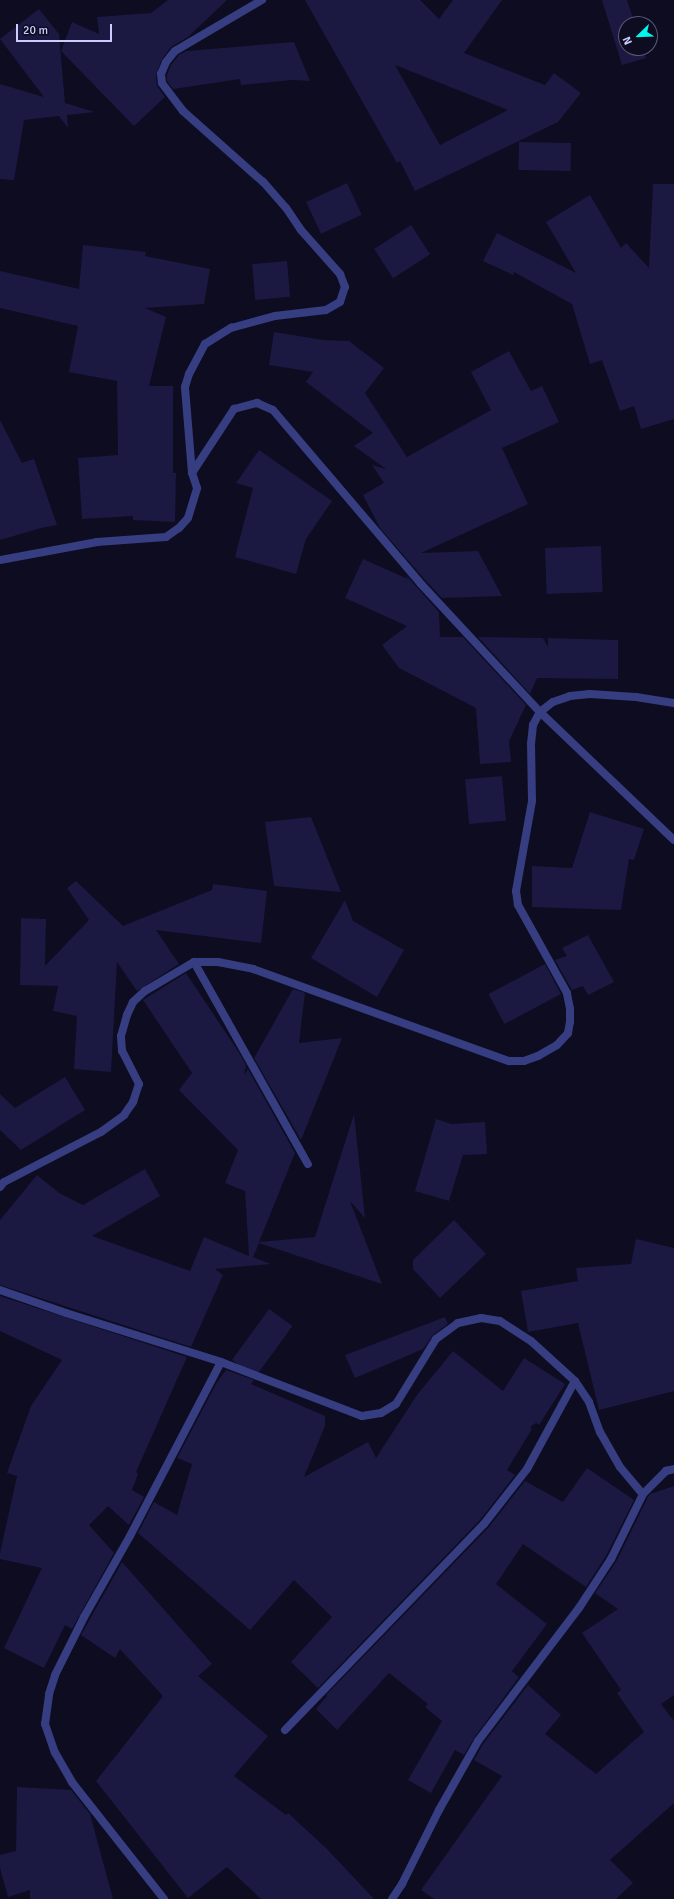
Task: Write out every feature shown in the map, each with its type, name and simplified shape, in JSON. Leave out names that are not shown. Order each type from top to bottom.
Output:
[{"type":"street","points":[[0,560],[97,542],[166,537],[179,528],[188,518],[197,488],[192,473],[185,387],[196,357],[205,344],[230,328],[267,318],[326,310],[340,302],[344,287],[340,274],[318,251],[286,208],[268,188],[183,111],[162,83],[161,74],[166,62],[175,52],[262,0]]},
{"type":"street","points":[[192,473],[234,409],[257,403],[273,410],[421,584],[540,712],[674,840]]},
{"type":"street","points":[[0,1187],[4,1182],[101,1132],[124,1115],[133,1102],[139,1084],[122,1051],[121,1036],[126,1015],[133,1002],[145,991],[194,962],[218,962],[253,969],[509,1061],[524,1061],[538,1056],[557,1045],[568,1033],[570,1009],[567,993],[518,905],[516,891],[532,801],[531,744],[533,725],[540,712],[554,702],[570,696],[590,694],[636,697],[674,703]]},
{"type":"street","points":[[194,962],[308,1164]]},
{"type":"street","points":[[0,1290],[66,1313],[221,1362],[362,1416],[380,1413],[396,1404],[436,1339],[458,1323],[480,1318],[500,1322],[531,1341],[575,1381],[588,1402],[600,1432],[620,1467],[644,1494]]},
{"type":"street","points":[[164,1899],[72,1782],[55,1753],[45,1724],[49,1694],[55,1675],[84,1617],[130,1536],[221,1362]]},
{"type":"street","points":[[285,1730],[484,1524],[527,1469],[575,1381]]},
{"type":"street","points":[[392,1899],[402,1884],[439,1810],[478,1741],[583,1602],[611,1559],[644,1494],[666,1471],[674,1469]]},
{"type":"building","points":[[168,0],[227,0],[188,37],[171,47],[162,59],[156,75],[157,86],[165,97],[134,126],[61,51],[72,22],[99,34],[97,17],[151,13]]},
{"type":"building","points":[[305,0],[420,0],[439,19],[453,0],[502,0],[464,53],[545,85],[554,73],[581,93],[558,122],[415,191],[400,161],[397,163]],"holes":[[[395,65],[508,110],[440,145]]]},
{"type":"building","points":[[602,0],[627,0],[632,16],[618,16],[618,52]]},
{"type":"building","points":[[39,9],[59,34],[65,103],[95,112],[67,115],[68,128],[59,116],[24,120],[14,180],[0,179],[0,84],[44,97],[0,39]]},
{"type":"building","points":[[294,42],[310,81],[292,80],[241,85],[240,79],[173,89],[167,81],[167,75],[171,65],[179,55],[187,51]]},
{"type":"building","points":[[619,56],[645,56],[646,58],[622,65]]},
{"type":"building","points":[[519,142],[571,143],[571,171],[519,170]]},
{"type":"building","points":[[347,183],[362,215],[321,234],[306,202]]},
{"type":"building","points":[[653,184],[674,184],[674,419],[641,429],[634,406],[620,411],[602,360],[590,364],[572,304],[514,272],[513,275],[483,261],[497,233],[576,273],[546,222],[590,195],[621,248],[626,243],[649,268]]},
{"type":"building","points":[[411,225],[430,254],[393,278],[374,249]]},
{"type":"building","points":[[83,245],[146,252],[145,256],[210,269],[204,304],[145,308],[166,317],[149,386],[173,386],[173,473],[176,473],[175,522],[133,520],[133,516],[82,519],[78,458],[118,455],[117,381],[69,372],[78,326],[0,308],[0,271],[79,289]]},
{"type":"building","points":[[287,261],[290,297],[255,300],[252,264]]},
{"type":"building","points":[[274,332],[323,340],[349,341],[384,368],[365,393],[407,457],[491,410],[471,372],[509,351],[531,391],[542,386],[559,422],[502,448],[528,504],[421,553],[478,551],[502,596],[442,598],[380,528],[363,495],[384,483],[372,465],[386,469],[354,446],[373,433],[306,382],[313,372],[269,365]]},
{"type":"building","points":[[0,420],[22,463],[34,459],[57,525],[0,540]]},
{"type":"building","points":[[259,450],[332,501],[306,539],[296,574],[235,557],[253,488],[236,483]]},
{"type":"building","points":[[601,546],[603,592],[547,594],[545,548]]},
{"type":"building","points":[[363,559],[408,579],[405,574],[439,612],[440,637],[463,637],[526,705],[509,741],[511,762],[480,764],[476,708],[399,668],[382,645],[407,626],[345,598]]},
{"type":"building","points":[[478,637],[543,638],[548,647],[548,638],[618,640],[618,679],[537,678],[530,694]]},
{"type":"building","points":[[502,776],[506,821],[469,824],[465,779]]},
{"type":"building","points":[[590,812],[644,829],[634,860],[629,859],[621,910],[532,907],[532,866],[572,868]]},
{"type":"building","points":[[311,817],[341,892],[274,886],[265,822]]},
{"type":"building","points":[[76,881],[123,926],[212,890],[213,884],[267,891],[261,943],[156,930],[179,964],[137,991],[117,962],[111,1072],[74,1069],[77,1016],[53,1011],[58,986],[20,985],[21,918],[46,919],[45,966],[89,920],[67,888]]},
{"type":"building","points":[[345,900],[353,921],[404,950],[377,997],[311,958]]},
{"type":"building","points":[[588,935],[614,982],[588,995],[583,986],[572,990],[555,960],[567,956],[562,948]]},
{"type":"building","points":[[545,964],[561,994],[504,1024],[488,994]]},
{"type":"building","points":[[186,973],[238,1051],[246,1065],[244,1075],[248,1069],[295,1153],[259,1242],[315,1237],[354,1114],[365,1218],[350,1201],[382,1284],[259,1243],[253,1257],[271,1264],[215,1269],[223,1275],[191,1347],[0,1285],[0,1220],[37,1175],[59,1193],[83,1205],[145,1169],[160,1196],[92,1236],[190,1271],[204,1237],[249,1256],[245,1191],[225,1183],[238,1150],[179,1090],[192,1073],[143,1000]]},
{"type":"building","points":[[293,989],[305,993],[299,1043],[342,1038],[301,1140],[254,1058]]},
{"type":"building","points":[[65,1077],[85,1110],[21,1150],[0,1130],[0,1094],[15,1108]]},
{"type":"building","points":[[436,1119],[451,1124],[485,1122],[487,1154],[463,1155],[449,1201],[415,1191]]},
{"type":"building","points":[[454,1220],[486,1254],[440,1298],[413,1269],[413,1260]]},
{"type":"building","points":[[636,1239],[674,1248],[674,1391],[599,1410],[578,1323],[528,1332],[521,1291],[578,1281],[576,1268],[631,1264]]},
{"type":"building","points":[[0,1296],[187,1357],[136,1472],[138,1474],[132,1490],[144,1497],[129,1525],[108,1506],[89,1525],[114,1553],[72,1629],[65,1625],[44,1668],[4,1648],[42,1568],[0,1559],[0,1553],[17,1476],[7,1473],[31,1406],[62,1360],[0,1331]]},
{"type":"building","points":[[269,1309],[292,1326],[255,1377],[232,1360]]},
{"type":"building","points":[[445,1317],[448,1324],[433,1335],[423,1349],[355,1378],[345,1355]]},
{"type":"building","points":[[453,1351],[503,1391],[524,1358],[565,1384],[539,1425],[536,1423],[530,1427],[532,1429],[507,1470],[515,1475],[480,1520],[318,1688],[291,1662],[332,1617],[294,1580],[250,1630],[138,1533],[154,1502],[177,1515],[192,1464],[177,1458],[217,1382],[226,1370],[254,1380],[251,1384],[325,1416],[325,1426],[304,1477],[368,1442],[376,1458],[417,1395]]},
{"type":"building","points":[[587,1468],[634,1500],[606,1556],[586,1587],[523,1544],[496,1584],[547,1624],[512,1671],[519,1677],[474,1738],[464,1755],[455,1750],[431,1793],[408,1780],[442,1721],[425,1707],[428,1704],[389,1673],[337,1730],[316,1709],[327,1696],[326,1695],[488,1528],[525,1481],[563,1502]]},
{"type":"building","points":[[674,1486],[674,1695],[661,1704],[674,1721],[674,1803],[610,1860],[633,1883],[616,1899],[434,1899],[421,1890],[502,1776],[474,1760],[483,1744],[528,1685],[561,1715],[545,1734],[596,1774],[644,1732],[617,1693],[621,1690],[582,1633],[618,1609],[595,1593],[616,1562],[650,1494]]},
{"type":"building","points":[[122,1562],[212,1664],[198,1676],[268,1736],[234,1776],[286,1815],[288,1813],[327,1849],[374,1899],[261,1899],[227,1867],[188,1898],[96,1781],[163,1696],[120,1649],[115,1658],[81,1635]]},
{"type":"building","points":[[17,1787],[71,1790],[90,1814],[113,1899],[30,1899],[30,1890],[8,1897],[0,1868],[0,1855],[16,1851]]}]
